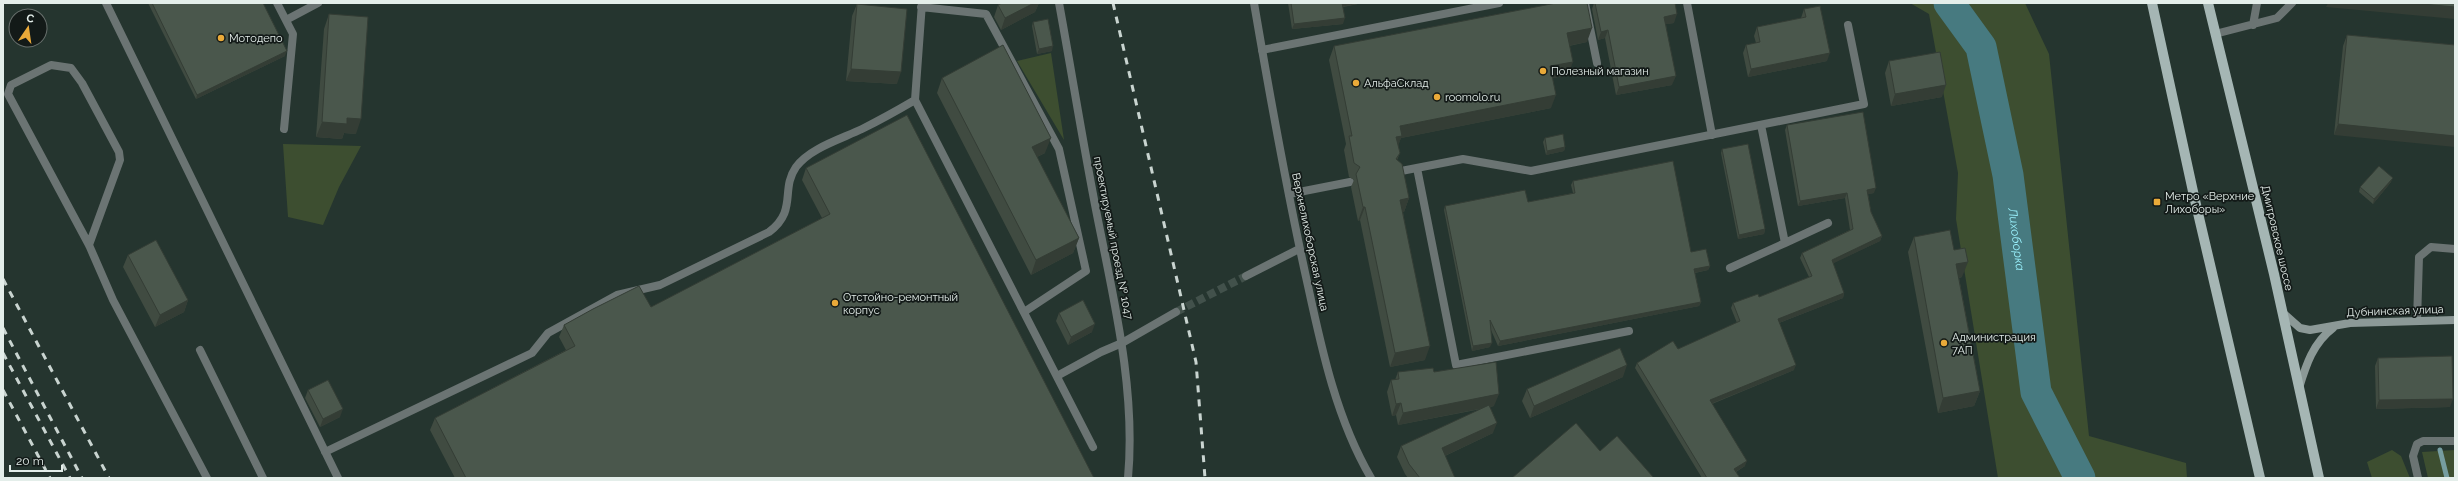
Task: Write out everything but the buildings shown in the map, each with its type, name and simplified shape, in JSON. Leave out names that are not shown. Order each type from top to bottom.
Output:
[{"type":"main road","points":[[2152,3],[2194,196],[2260,478]]},
{"type":"main road","name":"Дмитровское шоссе","points":[[2208,3],[2319,478]]},
{"type":"main road","name":"Дубнинская улица","points":[[2280,310],[2300,328],[2319,330],[2350,322],[2455,320]]},
{"type":"main road","name":"Дубнинская улица","points":[[2298,388],[2310,356],[2322,338],[2337,326]]},
{"type":"street","points":[[106,3],[338,478]]},
{"type":"street","points":[[277,3],[292,34],[284,129]]},
{"type":"street","points":[[286,20],[318,3]]},
{"type":"street","name":"проектируемый проезд № 1047","points":[[1059,3],[1085,155],[1122,343],[1130,450],[1128,478]]},
{"type":"street","name":"Верхнелихоборская улица","points":[[1254,3],[1299,249],[1320,340],[1343,418],[1370,478]]},
{"type":"street","points":[[1262,50],[1499,3]]},
{"type":"street","points":[[1585,3],[1597,63]]},
{"type":"street","points":[[1687,3],[1712,135]]},
{"type":"street","points":[[2253,24],[2257,3]]},
{"type":"street","points":[[2215,34],[2277,18],[2292,3]]},
{"type":"street","points":[[1024,312],[1086,271],[1059,149],[986,14],[921,5],[916,100],[1024,312],[1057,376],[1093,447]]},
{"type":"street","points":[[1396,172],[1463,159],[1531,171],[1864,104],[1848,25]]},
{"type":"street","points":[[89,245],[120,160],[119,152],[82,83],[71,68],[51,65],[11,85],[8,94],[89,245],[113,300],[208,478]]},
{"type":"street","points":[[325,452],[532,353],[548,333],[616,296],[660,285],[769,232],[779,224],[787,210],[792,174],[797,166],[825,147],[916,100]]},
{"type":"street","points":[[1761,125],[1785,243]]},
{"type":"street","points":[[1417,168],[1456,365],[1629,331]]},
{"type":"street","points":[[1289,194],[1350,182]]},
{"type":"street","points":[[1730,268],[1828,223]]},
{"type":"street","points":[[2417,321],[2419,257],[2431,246],[2455,249]]},
{"type":"street","points":[[1246,276],[1299,249]]},
{"type":"street","points":[[1057,376],[1101,352],[1122,343],[1176,312]]},
{"type":"street","points":[[200,350],[263,478]]},
{"type":"street","points":[[2418,478],[2413,456],[2417,444],[2423,441],[2455,441]]},
{"type":"green space","points":[[1910,3],[2025,3],[2049,54],[2089,436],[2186,463],[2187,478],[1998,478],[1956,219],[1958,173],[1929,14]]},
{"type":"green space","points":[[1051,53],[1064,140],[1017,61]]},
{"type":"green space","points":[[283,144],[361,146],[339,187],[323,225],[288,217]]},
{"type":"green space","points":[[2392,450],[2401,456],[2410,478],[2372,478],[2367,462]]},
{"type":"green space","points":[[2455,450],[2455,478],[2428,478],[2422,452]]},
{"type":"waterway","name":"Лихоборка","points":[[1949,3],[1981,47],[2008,175],[2036,392],[2080,478]]},
{"type":"waterway","points":[[2440,450],[2447,478]]},
{"type":"tunnel","points":[[1176,312],[1246,276]]},
{"type":"railway","points":[[1113,3],[1196,362],[1205,478]]},
{"type":"railway","points":[[3,279],[109,478]]},
{"type":"railway","points":[[3,328],[82,478]]},
{"type":"railway","points":[[3,353],[70,478]]},
{"type":"railway","points":[[3,390],[50,478]]},
{"type":"place","name":"Мотодепо","points":[[221,38]]},
{"type":"place","name":"Полезный магазин","points":[[1543,71]]},
{"type":"place","name":"АльфаСклад","points":[[1356,83]]},
{"type":"place","name":"roomolo.ru","points":[[1437,97]]},
{"type":"place","name":"Метро «Верхние Лихоборы»","points":[[2157,202]]},
{"type":"place","name":"Отстойно-ремонтный корпус","points":[[835,303]]},
{"type":"place","name":"Администрация 7АП","points":[[1944,343]]}]
